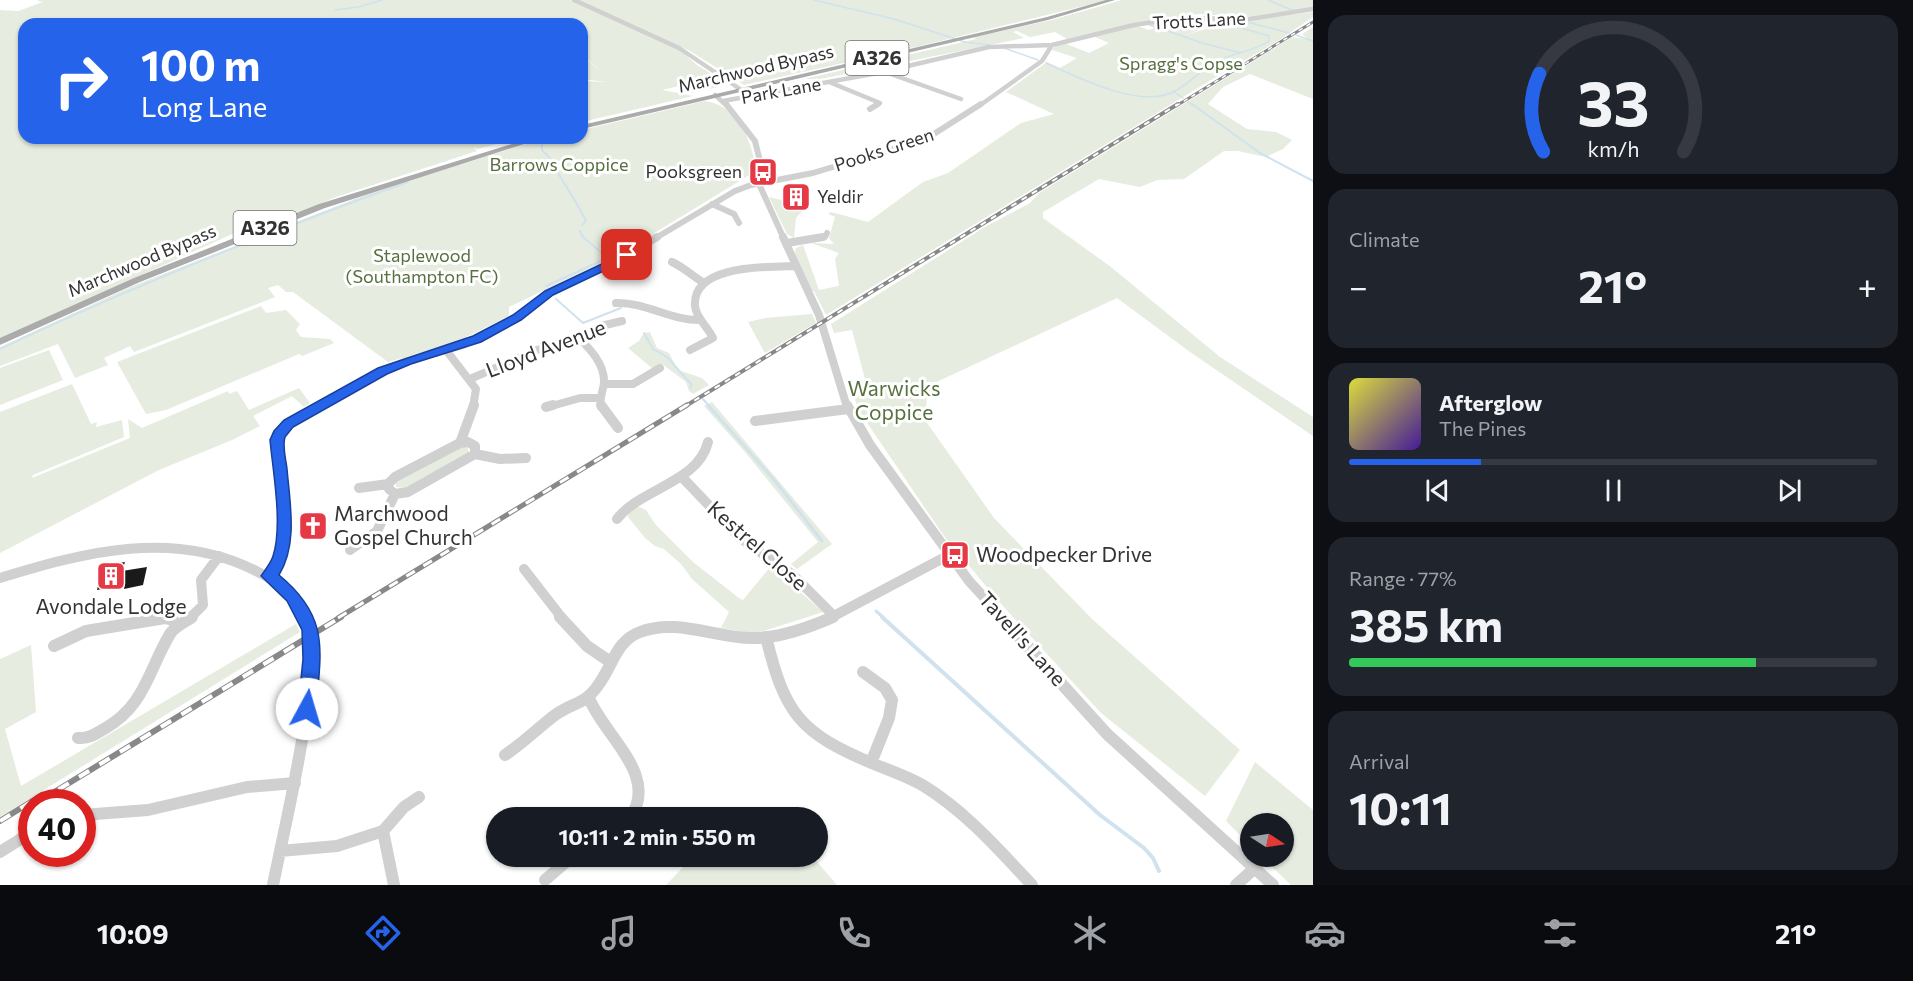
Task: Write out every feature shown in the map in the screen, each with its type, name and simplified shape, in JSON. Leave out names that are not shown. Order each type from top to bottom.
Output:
[{"type":"main road","name":"Marchwood Bypass","points":[[588,126],[957,39],[1112,0]]},
{"type":"main road","name":"Marchwood Bypass","points":[[0,342],[137,280],[322,206],[520,144]]},
{"type":"street","points":[[574,0],[680,48],[740,89]]},
{"type":"street","name":"Trotts Lane","points":[[1052,45],[1134,25],[1180,18],[1249,19],[1313,9]]},
{"type":"street","name":"Park Lane","points":[[723,101],[829,82],[995,47],[1052,45]]},
{"type":"street","name":"Pooks Green","points":[[269,576],[280,560],[283,547],[284,509],[277,440],[283,429],[308,412],[388,369],[477,339],[505,325],[549,293],[627,255],[735,191],[813,173],[926,139],[958,121],[1042,61],[1052,45]]},
{"type":"street","points":[[884,71],[962,99]]},
{"type":"street","points":[[829,82],[880,104],[870,109]]},
{"type":"street","points":[[715,95],[723,101],[755,141],[759,157],[759,184]]},
{"type":"street","name":"Tavell's Lane","points":[[759,184],[787,243],[826,336],[848,409],[870,445],[949,555],[969,581],[1107,734],[1273,885]]},
{"type":"street","points":[[712,204],[734,214],[739,223]]},
{"type":"street","points":[[787,243],[825,237],[827,233]]},
{"type":"street","points":[[672,262],[687,269],[692,276],[704,283]]},
{"type":"street","points":[[690,350],[713,338],[696,310],[695,300],[698,289],[704,283],[717,275],[730,271],[796,266]]},
{"type":"street","points":[[616,303],[644,303],[688,320],[701,320]]},
{"type":"street","name":"Lloyd Avenue","points":[[470,379],[537,350],[578,337],[601,326],[622,321]]},
{"type":"street","points":[[578,337],[597,358],[604,384],[600,398],[606,417],[618,428]]},
{"type":"street","points":[[447,350],[476,389],[476,397],[460,443]]},
{"type":"street","points":[[604,384],[633,384],[660,368]]},
{"type":"street","points":[[546,407],[580,398],[600,398]]},
{"type":"street","points":[[755,422],[848,409]]},
{"type":"street","points":[[359,488],[388,484],[395,477],[460,443],[468,442],[475,446],[475,454]]},
{"type":"street","points":[[617,519],[627,507],[681,476],[706,454],[708,442]]},
{"type":"street","points":[[388,484],[389,489],[395,494],[408,492],[475,454],[492,459],[526,458]]},
{"type":"street","name":"Kestrel Close","points":[[681,476],[740,538],[792,574],[834,616]]},
{"type":"street","points":[[350,550],[377,531],[395,494]]},
{"type":"street","points":[[0,578],[57,562],[142,547],[188,549],[242,563],[269,576],[292,596],[308,622],[312,636],[307,709],[295,783],[273,885]]},
{"type":"street","points":[[505,755],[527,740],[556,714],[589,698],[601,682],[616,650],[630,637],[655,627],[681,628],[750,638],[792,632],[834,616],[949,555]]},
{"type":"street","points":[[78,738],[86,739],[111,725],[139,698],[176,627],[195,614],[203,605],[201,580],[219,556]]},
{"type":"street","points":[[524,569],[563,619],[597,654],[609,661]]},
{"type":"street","points":[[54,646],[86,631],[165,618],[173,620],[176,627]]},
{"type":"street","points":[[766,637],[778,687],[784,701],[799,721],[820,739],[909,778],[938,795],[987,837],[1032,885]]},
{"type":"street","points":[[863,672],[885,689],[892,700],[891,715],[878,741],[871,763]]},
{"type":"street","points":[[589,698],[635,771],[639,781],[639,803],[637,807]]},
{"type":"street","points":[[96,814],[157,808],[247,787],[295,783]]},
{"type":"street","points":[[280,852],[337,846],[383,831],[404,807],[419,797]]},
{"type":"street","points":[[383,831],[394,885]]},
{"type":"street","points":[[0,852],[18,841]]},
{"type":"street","points":[[545,880],[560,867]]},
{"type":"street","points":[[1236,885],[1255,868]]},
{"type":"green space","points":[[570,0],[677,48],[697,65],[718,78],[718,87],[692,93],[688,84],[662,90],[693,96],[588,121],[588,81],[607,82],[588,80],[588,60],[612,81],[588,59],[588,18],[18,18],[18,144],[496,144],[478,149],[473,147],[477,151],[239,231],[0,339],[0,10],[18,11],[43,2],[37,1]]},
{"type":"green space","points":[[577,0],[1108,0],[920,46],[744,85],[690,51]]},
{"type":"green space","points":[[1122,0],[1313,0],[1313,8],[1245,17],[1200,14],[1177,16],[1067,39],[1055,32],[1030,37],[1017,31],[1013,32],[1024,38],[770,87],[976,39],[974,37],[1052,20]]},
{"type":"green space","name":"Spragg's Copse","points":[[1313,12],[1313,17],[1276,42],[826,315],[814,291],[811,291],[795,253],[796,248],[803,245],[819,290],[839,286],[835,259],[839,253],[811,243],[834,244],[829,238],[835,217],[828,214],[831,212],[868,222],[923,182],[948,173],[1021,123],[1054,114],[1006,92],[1047,62],[1060,68],[1077,58],[1052,50],[1056,45],[1064,43],[1089,53],[1109,43],[1093,36],[1138,26],[1149,30],[1154,28],[1145,24],[1190,18],[1228,20],[1185,35],[1234,21]]},
{"type":"green space","name":"Warwicks Coppice","points":[[1313,27],[1313,99],[1250,74],[1223,87],[1208,104],[1247,129],[1276,132],[1292,140],[1283,149],[1266,157],[1238,151],[1224,151],[1184,179],[1157,180],[1140,187],[1099,179],[1043,212],[1043,218],[1111,267],[1220,357],[1313,417],[1313,436],[1190,352],[1117,298],[928,386],[925,420],[994,518],[1092,619],[1240,750],[1205,796],[1101,713],[1002,605],[944,536],[859,411],[850,386],[866,383],[852,330],[834,333],[831,324],[985,227],[1030,203],[1039,193],[1291,38],[1295,39],[1290,37],[1308,39],[1302,34]]},
{"type":"green space","name":"Staplewood (Southampton FC)","points":[[705,101],[717,104],[735,117],[742,127],[751,148],[756,171],[620,254],[509,307],[509,316],[452,344],[388,362],[293,292],[286,292],[278,285],[268,288],[275,297],[134,352],[130,346],[104,358],[108,365],[75,378],[58,344],[0,366],[0,347],[130,287],[370,193],[526,144],[588,144],[588,129]]},
{"type":"green space","points":[[769,197],[807,206],[796,218],[794,238],[787,234]]},
{"type":"green space","points":[[261,306],[266,313],[286,310],[300,324],[296,330],[301,337],[330,339],[334,343],[302,356],[299,354],[166,410],[146,414],[117,362]]},
{"type":"green space","points":[[812,314],[816,323],[765,353],[748,322],[765,318]]},
{"type":"green space","points":[[650,332],[657,348],[669,353],[678,370],[702,378],[709,385],[693,394],[689,391],[686,382],[662,364],[653,369],[628,348],[639,341],[644,333]]},
{"type":"green space","points":[[49,350],[63,380],[0,405],[0,368]]},
{"type":"green space","points":[[72,384],[91,424],[97,422],[96,427],[122,420],[124,437],[33,475],[32,478],[130,438],[128,419],[142,428],[228,391],[229,394],[237,391],[249,410],[299,388],[310,403],[304,407],[292,396],[253,416],[260,426],[159,470],[0,553],[0,412]]},
{"type":"green space","points":[[712,402],[832,544],[797,569],[791,564],[818,542],[745,452],[704,406]]},
{"type":"green space","points":[[462,447],[467,447],[470,453],[406,488],[396,487],[396,482]]},
{"type":"green space","points":[[637,506],[646,510],[656,525],[693,562],[739,598],[743,600],[771,566],[823,612],[764,631],[751,633],[721,628],[729,612],[692,579],[681,564],[664,549],[655,546],[645,538],[628,517],[629,512]]},
{"type":"green space","points":[[296,624],[300,632],[45,789],[18,789],[18,806],[0,817],[0,659],[31,645],[36,712],[5,729],[21,786]]},
{"type":"green space","points":[[1255,762],[1313,810],[1313,885],[1291,885],[1272,867],[1294,867],[1294,813],[1240,813],[1240,835],[1226,821]]},
{"type":"green space","points":[[683,867],[822,867],[837,885],[666,885]]},
{"type":"building","name":"Marchwood Gospel Church","points":[[321,517],[325,525],[304,534],[301,527]]},
{"type":"building","points":[[125,562],[122,571],[147,567],[143,585],[124,589],[125,584],[97,590],[103,566]]},
{"type":"waterway","points":[[335,10],[358,7],[382,0]]},
{"type":"waterway","points":[[814,0],[894,19],[965,42],[989,45]]},
{"type":"waterway","points":[[1268,0],[1292,10]]},
{"type":"waterway","points":[[1174,92],[1209,66],[1269,41],[1269,36],[1235,26],[1234,22],[1247,22],[1289,33]]},
{"type":"waterway","points":[[1148,24],[1202,43],[1241,53]]},
{"type":"waterway","points":[[1296,35],[1313,41]]},
{"type":"waterway","points":[[1004,48],[1038,60]]},
{"type":"waterway","points":[[1046,63],[1091,83],[1126,94],[1143,97],[1159,96],[1174,92]]},
{"type":"waterway","points":[[1174,92],[1183,98]]},
{"type":"waterway","points":[[1188,102],[1194,106]]},
{"type":"waterway","points":[[1192,104],[1260,153],[1313,181]]},
{"type":"waterway","points":[[542,144],[542,150],[553,163],[586,221],[582,225]]},
{"type":"waterway","points":[[0,349],[100,303],[202,261],[408,182]]},
{"type":"waterway","points":[[580,231],[583,237],[602,253]]},
{"type":"waterway","points":[[546,286],[603,260],[607,256]]},
{"type":"waterway","points":[[556,299],[583,323],[621,308]]},
{"type":"waterway","points":[[644,333],[653,349],[667,357],[691,384],[691,388]]},
{"type":"waterway","points":[[703,399],[710,407]]},
{"type":"waterway","points":[[708,405],[775,481],[822,541]]},
{"type":"waterway","points":[[876,611],[884,618]]},
{"type":"waterway","points":[[882,617],[1100,815],[1144,848],[1153,858],[1159,871]]},
{"type":"railway","points":[[1176,106],[1313,22]]},
{"type":"railway","points":[[684,407],[1178,104]]},
{"type":"railway","points":[[338,618],[687,405]]},
{"type":"railway","points":[[59,789],[341,617]]},
{"type":"railway","points":[[0,821],[18,810]]},
{"type":"place","name":"Pooksgreen","points":[[763,172]]},
{"type":"place","name":"Yeldir","points":[[796,197]]},
{"type":"place","name":"Marchwood Gospel Church","points":[[313,526]]},
{"type":"place","name":"Woodpecker Drive","points":[[955,555]]},
{"type":"place","name":"Avondale Lodge","points":[[111,576]]},
{"type":"route","points":[[307,709],[312,636],[308,622],[292,596],[269,576],[280,560],[283,547],[284,509],[277,440],[283,429],[308,412],[382,371],[407,361],[463,345],[505,325],[549,293],[627,255]]},
{"type":"park label","name":"Barrows Coppice","points":[[559,165]]}]
